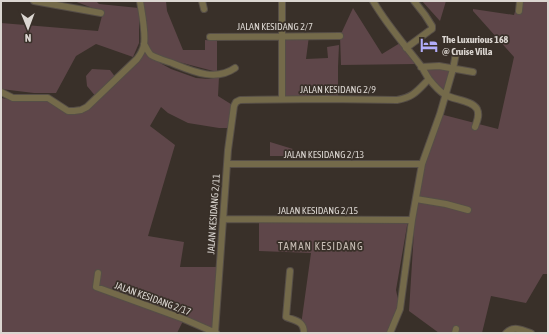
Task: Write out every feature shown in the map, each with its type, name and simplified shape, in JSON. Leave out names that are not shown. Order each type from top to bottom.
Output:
[{"type":"street","points":[[34,1],[101,13]]},
{"type":"street","points":[[1,92],[13,98],[48,98],[68,111],[81,110],[87,107],[137,59],[142,52],[144,44],[144,28],[140,1]]},
{"type":"street","points":[[202,1],[204,9]]},
{"type":"street","points":[[282,1],[282,99]]},
{"type":"street","points":[[374,1],[380,14],[429,79],[445,95],[477,108],[479,114],[475,127]]},
{"type":"street","points":[[406,48],[432,29],[431,23],[414,1]]},
{"type":"street","points":[[519,11],[520,1]]},
{"type":"street","name":"JALAN KESIDANG 2/7","points":[[210,37],[340,36]]},
{"type":"street","points":[[144,44],[151,54],[199,73],[210,75],[219,74],[229,72],[235,68]]},
{"type":"street","points":[[390,333],[400,309],[412,220],[422,164],[440,114],[456,53]]},
{"type":"street","points":[[421,67],[440,66],[473,72]]},
{"type":"street","name":"JALAN KESIDANG 2/9","points":[[240,100],[401,99],[412,96],[429,79]]},
{"type":"street","name":"JALAN KESIDANG 2/11","points":[[216,333],[227,164],[234,106],[236,102],[240,100]]},
{"type":"street","name":"JALAN KESIDANG 2/13","points":[[227,164],[422,164]]},
{"type":"street","points":[[416,199],[446,204],[468,210]]},
{"type":"street","name":"JALAN KESIDANG 2/15","points":[[223,219],[412,220]]},
{"type":"street","points":[[290,271],[286,317],[300,322],[304,328],[304,333]]},
{"type":"street","name":"JALAN KESIDANG 2/17","points":[[98,273],[96,288],[184,319],[216,333]]},
{"type":"street","points":[[506,333],[510,329],[514,328],[531,333]]},
{"type":"shaded area","points":[[74,1],[96,1],[99,4],[139,8],[139,43],[133,57],[96,44],[76,56],[56,93],[34,93],[1,89],[1,23],[98,31],[103,12]]},
{"type":"shaded area","points":[[143,1],[166,1],[167,11],[183,50],[205,50],[205,40],[217,41],[217,72],[152,55],[160,63],[171,69],[196,78],[209,79],[219,77],[218,96],[234,106],[231,128],[219,128],[188,123],[168,113],[161,107],[150,126],[175,145],[148,236],[184,242],[180,267],[220,267],[215,332],[184,319],[177,333],[1,333],[1,98],[16,100],[52,100],[74,111],[97,98],[87,86],[86,76],[92,69],[110,70],[116,78],[147,48]]},
{"type":"shaded area","points":[[422,1],[446,1],[440,21]]},
{"type":"shaded area","points":[[518,1],[548,1],[548,274],[543,274],[526,303],[491,296],[482,333],[439,333],[409,311],[416,199],[422,164],[440,114],[498,129],[514,57],[473,11],[473,9],[514,15]]},
{"type":"shaded area","points":[[353,8],[382,54],[400,43],[415,64],[341,65],[340,36]]},
{"type":"shaded area","points":[[282,36],[309,36],[306,59],[328,58],[327,47],[339,45],[338,99],[325,99],[325,87],[310,87],[310,99],[282,99]]},
{"type":"shaded area","points":[[421,67],[453,69],[445,94]]},
{"type":"shaded area","points":[[270,142],[293,149],[291,156],[270,156]]},
{"type":"shaded area","points":[[259,219],[408,220],[396,290],[400,309],[390,333],[302,333],[302,318],[311,253],[259,251]]},
{"type":"place","name":"The Luxurious 168 @ Cruise Villa","points":[[429,45]]},
{"type":"district","name":"TAMAN KESIDANG","points":[[321,246]]}]
